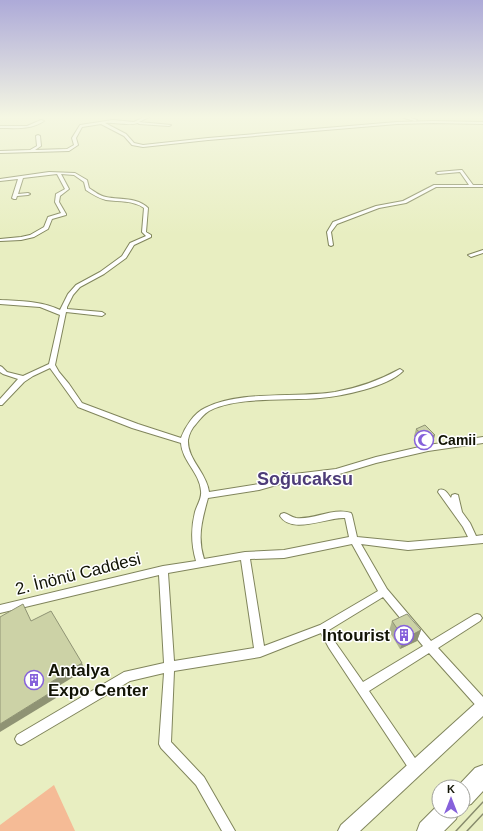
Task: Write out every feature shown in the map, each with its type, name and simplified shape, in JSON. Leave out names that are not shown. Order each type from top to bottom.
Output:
[{"type":"highway","points":[[471,788],[483,776]]},
{"type":"highway","points":[[428,831],[440,819]]},
{"type":"street","points":[[438,174],[461,171],[471,186]]},
{"type":"street","points":[[0,240],[28,238],[41,229],[46,228],[50,218],[64,214],[57,202],[58,195],[67,189],[59,174]]},
{"type":"street","points":[[0,180],[59,174],[78,175],[86,181],[87,188],[100,197],[122,199],[145,206],[144,232],[149,236],[132,244],[124,257],[102,273],[78,286],[64,307],[52,366],[54,371],[67,386],[74,399],[80,405],[134,426],[185,442]]},
{"type":"street","points":[[21,177],[14,197],[28,194]]},
{"type":"street","points":[[332,245],[329,232],[335,223],[378,207],[404,202],[435,186],[483,186]]},
{"type":"street","points":[[471,255],[483,251]]},
{"type":"street","points":[[0,302],[39,304],[55,308],[63,312],[102,314]]},
{"type":"street","points":[[0,403],[7,397],[12,388],[30,374],[52,366]]},
{"type":"street","points":[[0,368],[5,372],[24,379]]},
{"type":"street","points":[[201,564],[196,549],[195,537],[196,523],[205,490],[203,483],[186,454],[185,442],[185,436],[196,418],[208,409],[228,403],[305,397],[352,391],[374,385],[400,371]]},
{"type":"street","points":[[204,496],[259,487],[294,476],[336,472],[421,449],[483,440]]},
{"type":"street","points":[[442,492],[467,525],[473,540]]},
{"type":"street","points":[[455,497],[458,513]]},
{"type":"street","points":[[284,516],[290,520],[298,520],[316,519],[345,514],[348,515],[354,540],[384,592],[483,706],[347,831]]},
{"type":"street","name":"2. İnönü Caddesi","points":[[0,609],[163,570],[245,556],[284,554],[354,540],[408,546],[483,540]]},
{"type":"street","points":[[245,556],[260,652]]},
{"type":"street","points":[[163,570],[169,667],[165,744],[200,781],[229,831]]},
{"type":"street","points":[[21,739],[128,676],[169,667],[260,652],[323,628],[384,592]]},
{"type":"street","points":[[362,689],[477,618]]},
{"type":"street","points":[[323,628],[332,645],[415,768]]},
{"type":"shaded area","points":[[54,785],[75,831],[0,831],[0,825]]},
{"type":"building","points":[[425,425],[435,435],[425,437],[416,429]]},
{"type":"building","name":"Antalya Expo Center","points":[[23,604],[31,621],[51,611],[82,663],[48,684],[53,691],[0,724],[0,617]]},
{"type":"building","points":[[407,614],[421,630],[404,639],[392,621]]},
{"type":"tram line","points":[[456,831],[483,802]]},
{"type":"tram line","points":[[467,831],[483,814]]},
{"type":"place","name":"Camii","points":[[424,440]]},
{"type":"place","name":"Intourist","points":[[404,635]]},
{"type":"place","name":"Antalya Expo Center","points":[[34,680]]},
{"type":"district","name":"Soğucaksu","points":[[305,479]]}]
